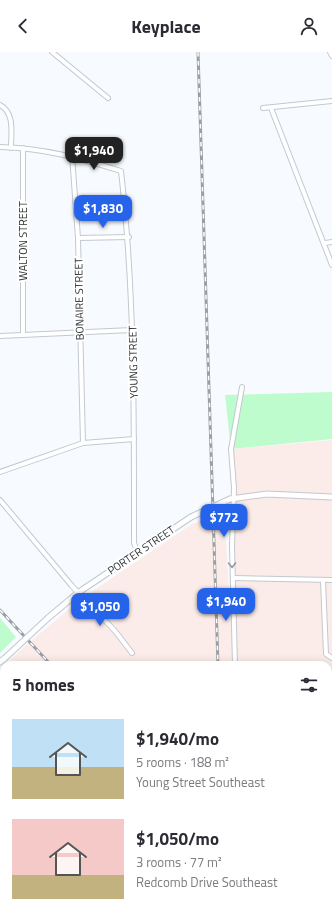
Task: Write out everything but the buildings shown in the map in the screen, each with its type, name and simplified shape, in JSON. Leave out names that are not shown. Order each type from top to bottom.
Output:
[{"type":"street","points":[[52,52],[108,98]]},
{"type":"street","points":[[330,52],[332,56]]},
{"type":"street","points":[[263,108],[332,101]]},
{"type":"street","points":[[0,105],[4,107],[11,118],[11,148]]},
{"type":"street","points":[[271,108],[332,265]]},
{"type":"street","points":[[0,147],[23,148],[72,155]]},
{"type":"street","name":"WALTON STREET","points":[[23,148],[23,335]]},
{"type":"street","name":"YOUNG STREET","points":[[72,155],[121,171],[129,237],[134,439],[134,543],[138,553]]},
{"type":"street","name":"BONAIRE STREET","points":[[72,155],[78,238],[79,332],[83,443]]},
{"type":"street","points":[[78,238],[129,237]]},
{"type":"street","points":[[324,243],[332,242]]},
{"type":"street","points":[[0,336],[132,330]]},
{"type":"street","points":[[235,661],[231,449],[242,387]]},
{"type":"street","points":[[0,472],[83,443],[134,439]]},
{"type":"street","name":"PORTER STREET","points":[[1,661],[79,592],[191,517],[232,499],[267,494],[332,497]]},
{"type":"street","points":[[0,500],[79,592],[115,631],[132,653]]},
{"type":"street","points":[[233,578],[332,580]]},
{"type":"street","points":[[323,580],[326,654],[332,658]]},
{"type":"shaded area","points":[[332,440],[332,661],[235,661],[231,449]]},
{"type":"shaded area","points":[[224,513],[234,661],[9,661],[81,599],[192,524]]},
{"type":"green space","points":[[332,392],[332,439],[231,449],[225,395]]},
{"type":"green space","points":[[0,618],[16,637],[0,653]]},
{"type":"railway","points":[[198,52],[218,661]]},
{"type":"railway","points":[[0,610],[47,661]]}]
